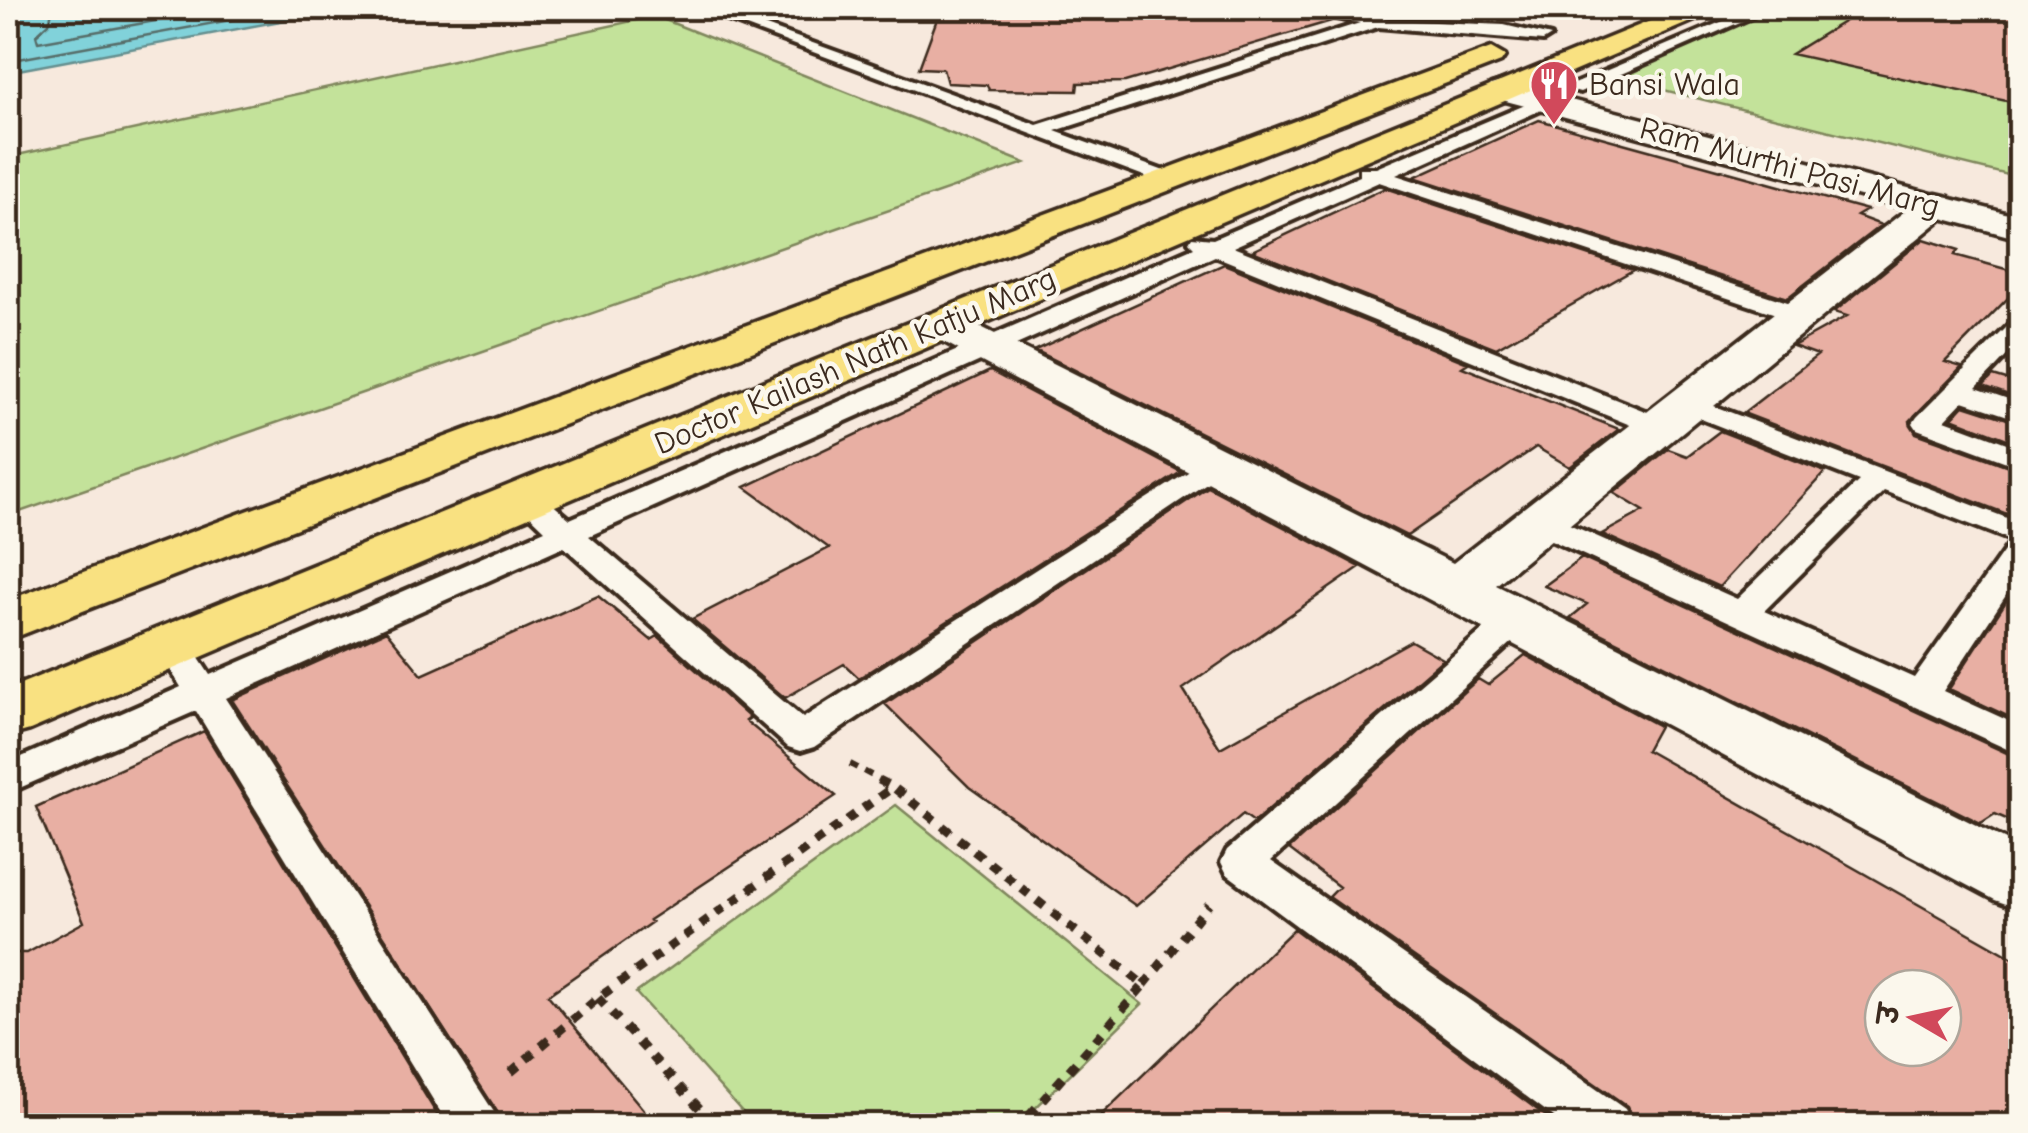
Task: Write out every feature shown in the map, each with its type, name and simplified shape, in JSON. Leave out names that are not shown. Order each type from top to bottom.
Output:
[{"type":"main road","name":"Doctor Kailash Nath Katju Marg","points":[[8,621],[1616,8]]},
{"type":"main road","name":"Doctor Kailash Nath Katju Marg","points":[[8,714],[729,413],[964,336],[1169,229],[1353,168],[1538,90],[1702,8]]},
{"type":"main road","points":[[667,370],[729,413]]},
{"type":"street","name":"Ram Murthi Pasi Marg","points":[[1538,90],[2020,202]]},
{"type":"street","name":"Ram Murthi Pasi Marg","points":[[1538,90],[2020,228]]},
{"type":"street","points":[[1456,589],[1936,206]]},
{"type":"street","points":[[964,336],[2020,880]]},
{"type":"lane","points":[[750,8],[724,16],[1168,179]]},
{"type":"lane","points":[[1310,8],[1376,23],[1543,36]]},
{"type":"lane","points":[[1538,90],[1765,8]]},
{"type":"lane","points":[[1036,131],[1376,23]]},
{"type":"lane","points":[[8,778],[565,531],[964,336],[1211,246],[1353,168],[1800,314]]},
{"type":"lane","points":[[1169,229],[1674,416],[1879,479],[2020,534]]},
{"type":"lane","points":[[2015,342],[1928,423],[2020,458]]},
{"type":"lane","points":[[1959,391],[2020,412]]},
{"type":"lane","points":[[526,497],[800,737],[1217,466]]},
{"type":"lane","points":[[1741,614],[1879,479]]},
{"type":"lane","points":[[1540,523],[2020,741]]},
{"type":"lane","points":[[1921,695],[2020,551]]},
{"type":"lane","points":[[1516,620],[1242,862],[1607,1126]]},
{"type":"lane","points":[[173,645],[473,1116]]},
{"type":"path","points":[[473,1116],[598,998],[893,787],[1144,984]]},
{"type":"path","points":[[1020,1126],[1144,984],[1242,862]]},
{"type":"path","points":[[598,998],[716,1126]]},
{"type":"green space","points":[[1771,8],[2020,8],[2020,178],[1615,78]]},
{"type":"green space","points":[[655,16],[1025,163],[8,516],[8,157]]},
{"type":"green space","points":[[896,805],[1142,1004],[1018,1125],[754,1125],[636,993]]},
{"type":"water","points":[[58,8],[350,8],[8,72],[8,16]]},
{"type":"building","points":[[941,8],[1298,8],[1303,15],[1328,22],[1125,82],[1078,83],[1077,91],[989,90],[987,85],[947,83],[943,69],[919,68]]},
{"type":"building","points":[[1866,8],[2020,8],[2020,104],[1791,54]]},
{"type":"building","points":[[1539,120],[1867,210],[1857,216],[1881,225],[1787,298],[1414,177]]},
{"type":"building","points":[[1385,188],[1633,270],[1496,348],[1252,251]]},
{"type":"building","points":[[1924,239],[1959,250],[1955,255],[2020,273],[2020,286],[1945,362],[1962,367],[1910,421],[1916,433],[2020,470],[2020,519],[1743,413],[1818,355],[1793,346],[1847,316],[1834,312]]},
{"type":"building","points":[[1224,264],[1468,363],[1462,367],[1619,429],[1570,467],[1536,447],[1407,536],[1035,350]]},
{"type":"building","points":[[990,371],[1181,472],[859,678],[844,664],[785,698],[692,619],[829,548],[745,487]]},
{"type":"building","points":[[1993,376],[2020,384],[2020,399],[1983,386]]},
{"type":"building","points":[[1964,405],[2020,423],[2020,444],[1952,418]]},
{"type":"building","points":[[1720,431],[1825,472],[1719,587],[1602,534],[1644,511],[1614,493],[1668,449],[1687,456]]},
{"type":"building","points":[[1208,487],[1360,567],[1183,689],[1220,748],[1411,641],[1443,659],[1254,822],[1243,814],[1136,906],[969,787],[885,704]]},
{"type":"building","points":[[1582,558],[2020,759],[2020,825],[1995,814],[1981,823],[1570,618],[1587,604],[1544,586]]},
{"type":"building","points":[[2020,580],[2020,722],[1949,689]]},
{"type":"building","points":[[598,596],[651,640],[658,636],[750,718],[746,721],[836,796],[649,920],[652,922],[548,995],[657,1126],[506,1126],[232,700],[386,631],[422,675]]},
{"type":"building","points":[[1525,655],[1659,726],[1646,750],[2020,962],[2020,1126],[1635,1126],[1627,1106],[1329,897],[1339,887],[1289,849],[1478,679],[1488,685]]},
{"type":"building","points":[[204,731],[444,1126],[8,1126],[8,953],[27,953],[84,922],[36,807]]},
{"type":"building","points":[[1294,929],[1559,1126],[1090,1126]]},
{"type":"place","name":"Bansi Wala","points":[[1554,126]]}]
